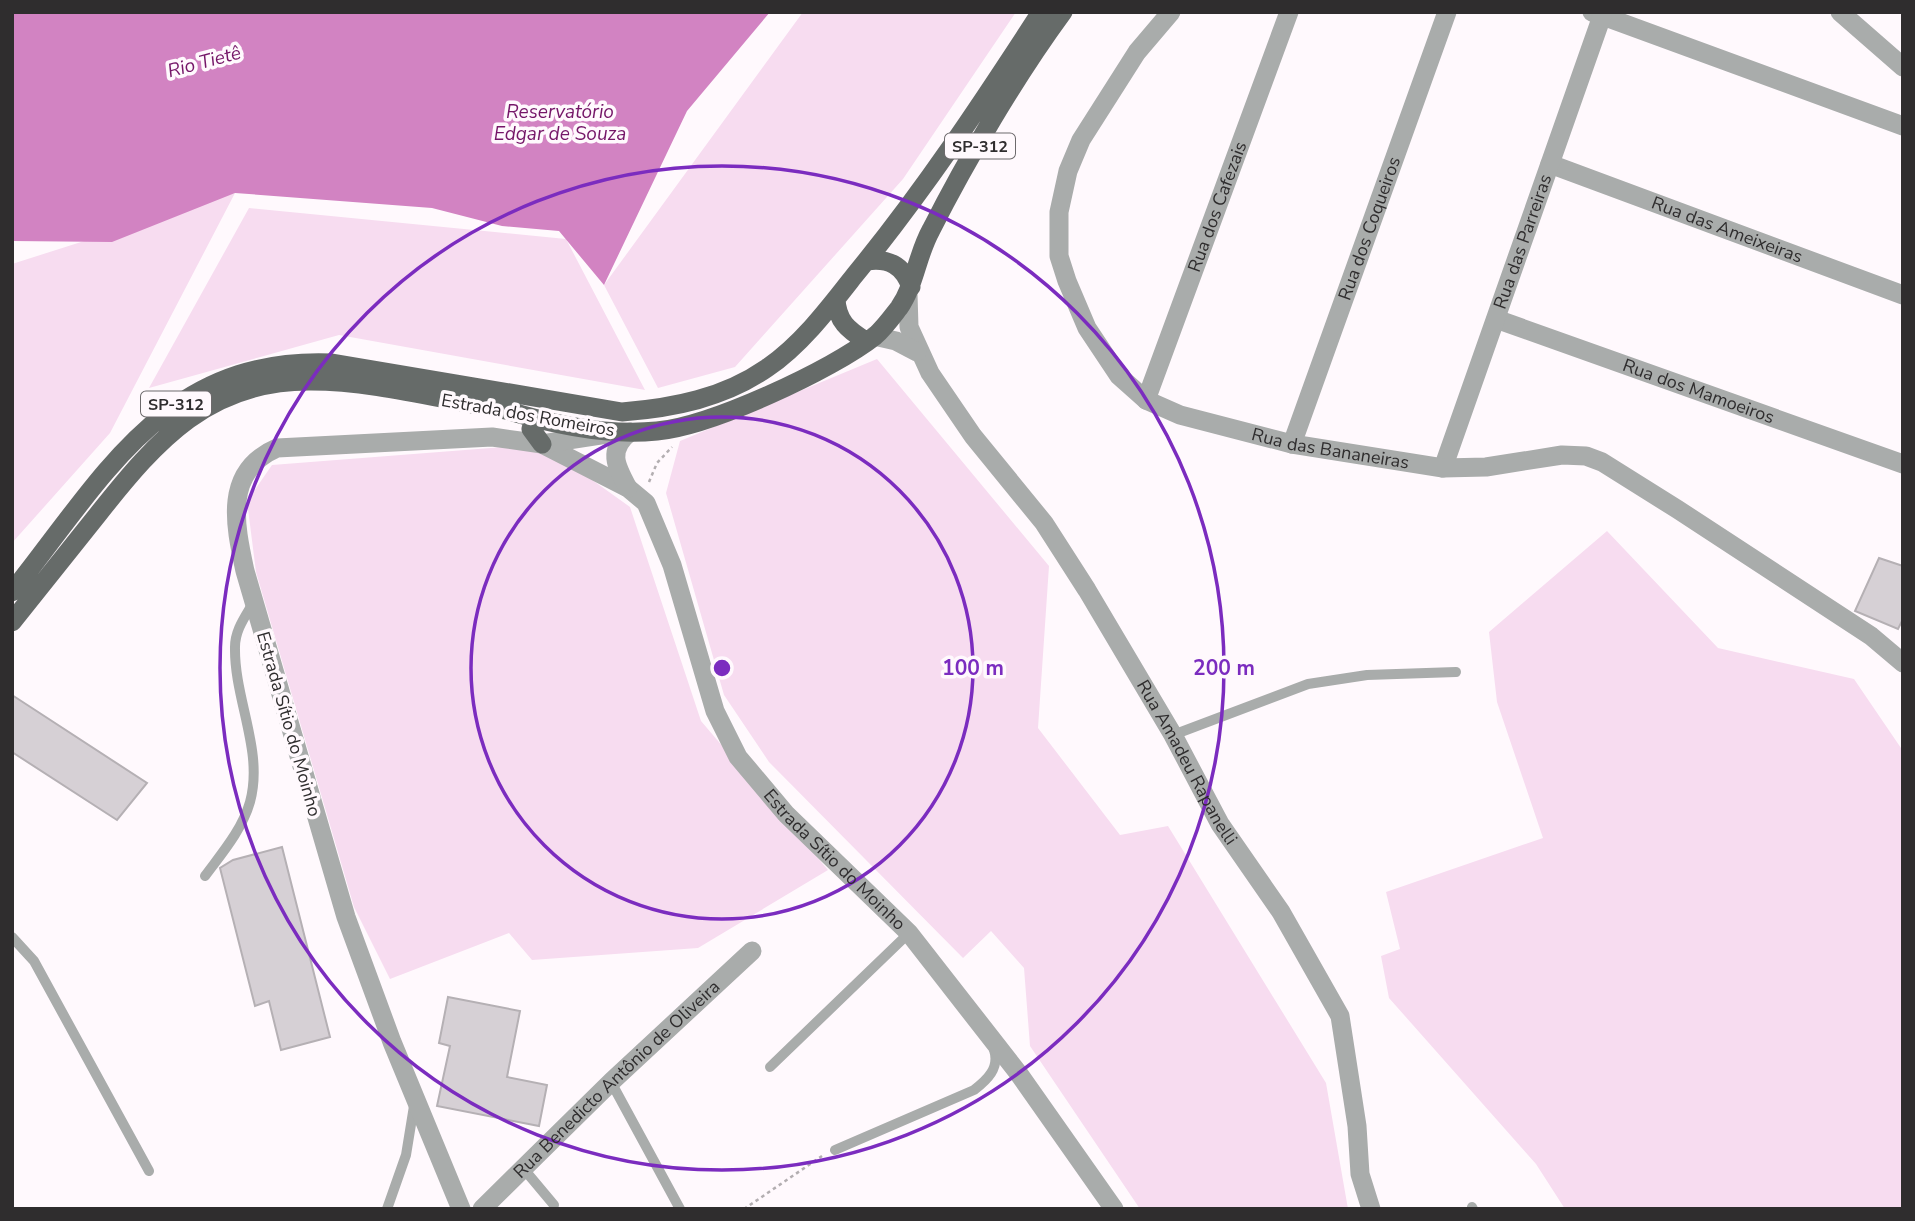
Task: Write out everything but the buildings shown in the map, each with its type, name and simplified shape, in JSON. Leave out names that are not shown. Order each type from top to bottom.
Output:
[{"type":"main road","name":"Estrada dos Romeiros","points":[[12,592],[148,425],[203,387],[244,371],[288,363],[331,363],[511,391],[593,409],[622,412],[664,409],[716,394],[744,382],[768,368],[792,347],[867,261],[946,157],[1041,12]]},
{"type":"main road","name":"Estrada dos Romeiros","points":[[12,622],[147,453],[185,420],[230,396],[269,384],[330,382],[506,410],[534,419],[622,432],[670,429],[729,411],[823,368],[870,339],[909,290],[917,261],[939,214],[1008,97],[1063,12]]},
{"type":"main road","points":[[867,261],[881,259],[902,268],[909,290]]},
{"type":"main road","points":[[836,299],[836,313],[845,326],[870,339]]},
{"type":"main road","points":[[542,444],[531,429],[534,419],[593,409]]},
{"type":"street","name":"Rua das Bananeiras","points":[[1171,12],[1138,52],[1080,139],[1062,197],[1058,235],[1066,281],[1087,328],[1119,376],[1146,400],[1180,415],[1292,444],[1443,468],[1486,467],[1574,455],[1602,462],[1871,636],[1903,663]]},
{"type":"street","name":"Rua dos Cafezais","points":[[1146,400],[1289,12]]},
{"type":"street","name":"Rua dos Coqueiros","points":[[1292,444],[1447,12]]},
{"type":"street","points":[[1840,12],[1903,67]]},
{"type":"street","points":[[1597,14],[1903,126]]},
{"type":"street","name":"Rua das Parreiras","points":[[1443,468],[1550,164],[1597,14]]},
{"type":"street","name":"Rua das Ameixeiras","points":[[1550,164],[1903,295]]},
{"type":"street","points":[[909,290],[909,327],[917,352]]},
{"type":"street","name":"Rua dos Mamoeiros","points":[[1496,319],[1903,464]]},
{"type":"street","points":[[870,339],[895,341],[917,352]]},
{"type":"street","name":"Rua Amadeu Rapanelli","points":[[917,352],[973,436],[1045,523],[1172,735],[1220,824],[1281,912],[1340,1016],[1357,1126],[1360,1174],[1371,1209]]},
{"type":"street","points":[[492,437],[534,419]]},
{"type":"street","points":[[492,437],[542,444],[622,432]]},
{"type":"street","points":[[622,432],[615,449],[614,461],[628,488]]},
{"type":"street","name":"Estrada Sítio do Moinho","points":[[461,1209],[415,1098],[346,917],[254,603],[239,543],[237,501],[244,476],[263,454],[294,446],[492,437]]},
{"type":"street","name":"Estrada Sítio do Moinho","points":[[542,444],[628,488],[646,503],[672,565],[706,685],[726,736],[738,757],[756,782],[786,814],[909,933],[1086,1164],[1114,1209]]},
{"type":"street","name":"Rua Benedicto Antônio de Oliveira","points":[[487,1207],[523,1167],[752,951]]},
{"type":"lane","points":[[205,876],[232,838],[250,802],[253,760],[235,647],[240,625],[254,603]]},
{"type":"lane","points":[[1172,735],[1308,684],[1367,675],[1456,672]]},
{"type":"lane","points":[[770,1067],[909,933]]},
{"type":"lane","points":[[12,937],[34,961],[149,1171]]},
{"type":"lane","points":[[835,1150],[974,1090],[987,1080],[995,1065],[996,1056],[989,1036]]},
{"type":"lane","points":[[611,1082],[680,1209]]},
{"type":"lane","points":[[387,1209],[406,1155],[415,1098]]},
{"type":"lane","points":[[523,1167],[554,1205]]},
{"type":"path","points":[[646,503],[649,481],[657,463],[681,441]]},
{"type":"path","points":[[744,1209],[765,1198],[811,1161],[835,1150]]},
{"type":"shaded area","points":[[803,12],[1016,12],[903,179],[735,367],[658,388],[604,285]]},
{"type":"shaded area","points":[[235,193],[110,433],[12,543],[12,264]]},
{"type":"shaded area","points":[[249,208],[566,239],[645,390],[339,335],[149,388]]},
{"type":"shaded area","points":[[877,359],[1049,566],[1038,728],[1120,835],[1168,826],[1326,1083],[1348,1209],[1140,1209],[1030,1046],[1024,968],[991,931],[963,958],[769,762],[724,695],[666,493],[680,441]]},
{"type":"shaded area","points":[[542,444],[630,507],[701,721],[828,870],[698,948],[532,960],[509,933],[390,979],[354,907],[256,572],[247,501],[272,465]]},
{"type":"shaded area","points":[[1607,531],[1718,648],[1854,679],[1903,751],[1903,1209],[1565,1209],[1536,1164],[1389,998],[1381,956],[1400,949],[1386,892],[1543,838],[1497,702],[1489,632]]},
{"type":"water","name":"Reservatório Edgar de Souza","points":[[12,12],[770,12],[687,111],[604,285],[559,231],[502,226],[432,208],[235,193],[112,242],[12,241]]},
{"type":"water label","name":"Rio Tietê","points":[[204,61]]}]
